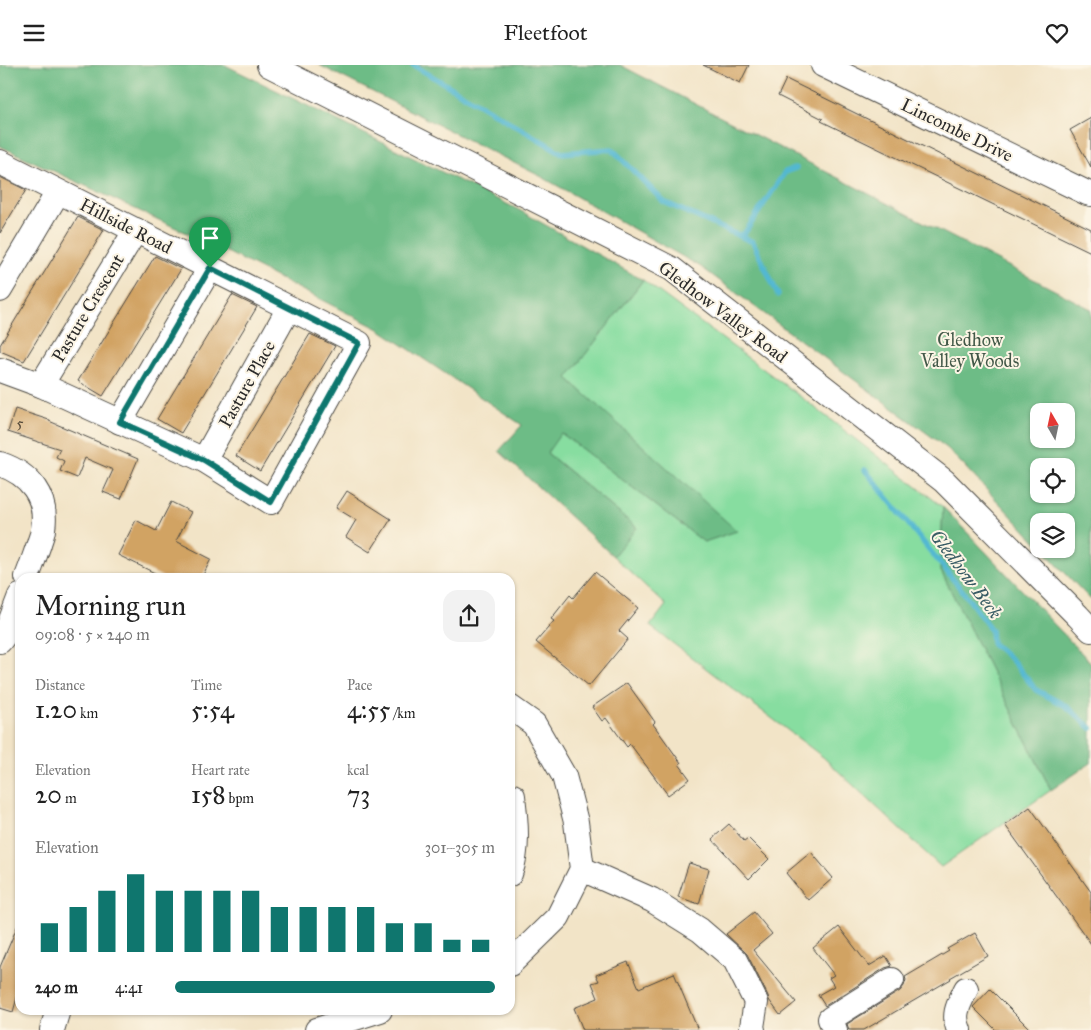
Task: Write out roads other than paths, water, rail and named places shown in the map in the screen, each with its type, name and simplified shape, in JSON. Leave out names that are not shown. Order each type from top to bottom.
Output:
[{"type":"street","name":"Gledhow Valley Road","points":[[269,65],[672,269],[944,481],[1091,630]]},
{"type":"street","name":"Lincombe Drive","points":[[823,65],[1091,194]]},
{"type":"street","name":"Hillside Road","points":[[0,162],[359,343],[271,502],[204,460]]},
{"type":"street","points":[[0,290],[58,192]]},
{"type":"street","name":"Pasture Crescent","points":[[41,385],[136,231]]},
{"type":"street","points":[[120,422],[210,268]]},
{"type":"street","name":"Pasture Place","points":[[204,460],[289,308]]},
{"type":"street","points":[[0,370],[41,385],[204,460]]},
{"type":"street","points":[[0,464],[10,467],[26,478],[38,493],[44,511],[43,531],[28,573]]},
{"type":"street","points":[[0,641],[6,633],[15,609]]},
{"type":"street","points":[[515,711],[534,724],[564,776],[576,822],[582,869],[558,917],[515,959]]},
{"type":"street","points":[[515,814],[515,847]]},
{"type":"street","points":[[582,869],[652,900],[700,930],[735,960],[756,1001],[753,1030]]},
{"type":"street","points":[[835,1030],[830,1019],[892,981]]},
{"type":"street","points":[[959,1030],[956,1023],[957,1009],[966,989]]},
{"type":"street","points":[[52,1030],[56,1015]]},
{"type":"street","points":[[317,1030],[364,1015]]},
{"type":"waterway","name":"Gledhow Beck","points":[[413,65],[562,153],[612,149],[664,202],[753,242],[778,295]]},
{"type":"waterway","points":[[738,235],[744,234],[785,172],[796,168]]},
{"type":"waterway","name":"Gledhow Beck","points":[[865,470],[965,594],[991,630],[992,643],[1011,659],[1036,690],[1066,706],[1091,728]]},
{"type":"park label","name":"Gledhow Valley Woods","points":[[970,350]]}]
